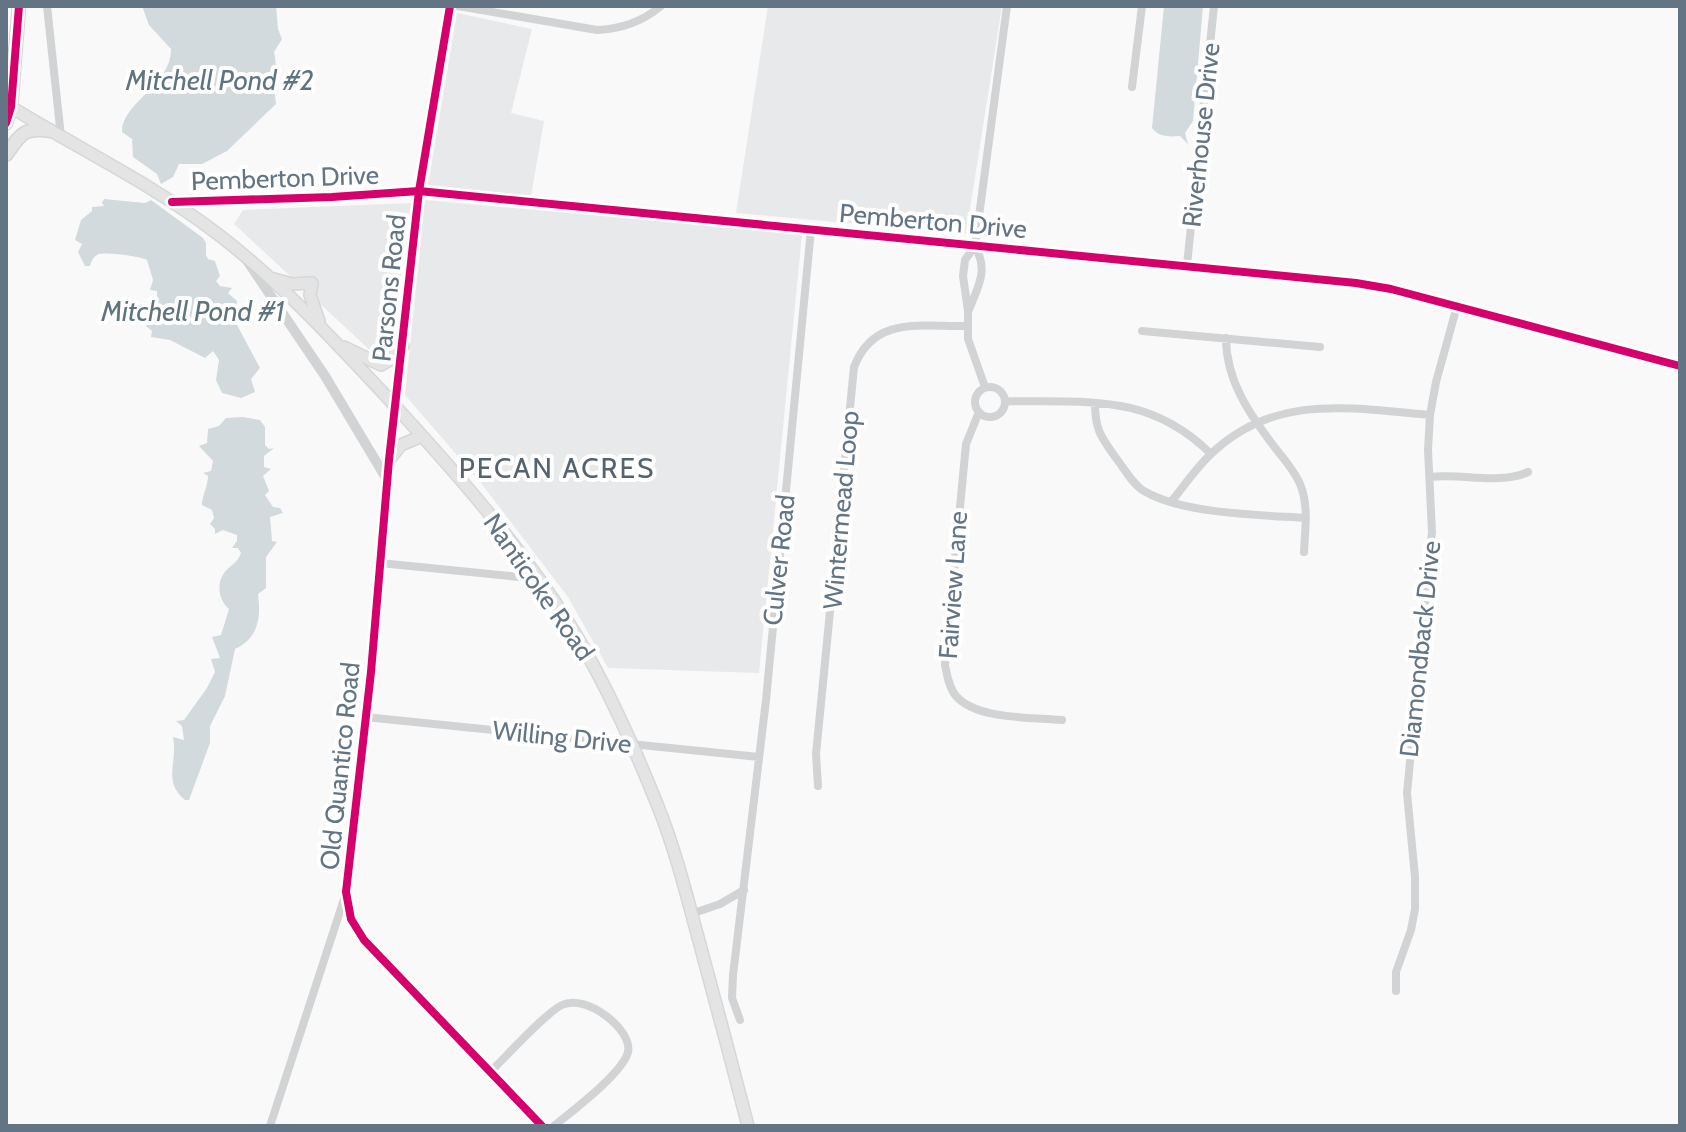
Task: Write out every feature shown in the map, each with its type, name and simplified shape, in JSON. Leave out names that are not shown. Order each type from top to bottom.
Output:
[{"type":"main road","points":[[6,123],[19,6]]},
{"type":"main road","name":"Nanticoke Road","points":[[8,106],[172,202],[268,276],[323,328],[422,436],[507,536],[539,579],[597,671],[632,744],[663,822],[748,1126]]},
{"type":"main road","points":[[6,155],[25,131],[32,129],[56,134]]},
{"type":"main road","points":[[268,276],[280,282],[312,283],[312,306],[323,328]]},
{"type":"main road","points":[[337,344],[381,365],[403,346]]},
{"type":"main road","points":[[389,460],[401,445],[422,436]]},
{"type":"street","points":[[47,6],[56,134]]},
{"type":"street","name":"Parsons Road","points":[[387,480],[419,191],[450,6]]},
{"type":"street","points":[[458,6],[597,30],[638,23],[661,6]]},
{"type":"street","points":[[985,387],[974,360],[963,271],[965,260],[975,246],[1007,6]]},
{"type":"street","points":[[1132,87],[1142,6]]},
{"type":"street","name":"Riverhouse Drive","points":[[1187,265],[1214,6]]},
{"type":"street","name":"Pemberton Drive","points":[[172,202],[419,191],[1356,283],[1391,289],[1680,366]]},
{"type":"street","name":"Culver Road","points":[[740,1020],[732,998],[811,229]]},
{"type":"street","points":[[968,311],[983,260],[975,246]]},
{"type":"street","points":[[242,254],[355,422],[387,480]]},
{"type":"street","name":"Diamondback Drive","points":[[1396,991],[1396,972],[1415,909],[1407,793],[1432,532],[1430,415],[1457,306]]},
{"type":"street","name":"Wintermead Loop","points":[[818,786],[816,754],[854,367],[861,350],[872,337],[889,328],[968,326]]},
{"type":"street","points":[[1142,331],[1320,347]]},
{"type":"street","points":[[1226,338],[1231,379],[1256,424],[1300,483],[1306,518],[1304,552]]},
{"type":"street","points":[[985,387],[999,389],[1006,401]]},
{"type":"street","points":[[985,387],[975,397],[979,412],[989,417],[997,416],[1006,401]]},
{"type":"street","points":[[1006,401],[1123,405],[1157,415],[1179,427],[1211,454]]},
{"type":"street","points":[[1095,403],[1099,434],[1142,490],[1171,502],[1238,513],[1306,518]]},
{"type":"street","points":[[1171,502],[1211,454],[1256,424],[1289,412],[1326,406],[1430,415]]},
{"type":"street","name":"Fairview Lane","points":[[979,412],[966,444],[964,458],[945,665],[948,681],[956,696],[975,710],[1062,720]]},
{"type":"street","points":[[1430,477],[1461,475],[1508,479],[1528,472]]},
{"type":"street","name":"Old Quantico Road","points":[[387,480],[346,892],[351,919],[364,940],[542,1126]]},
{"type":"street","points":[[380,563],[539,579]]},
{"type":"street","name":"Willing Drive","points":[[365,717],[759,757]]},
{"type":"street","points":[[691,914],[720,904],[744,890]]},
{"type":"street","points":[[270,1126],[346,892]]},
{"type":"street","points":[[490,1072],[562,1005],[581,1003],[595,1006],[624,1036],[628,1052],[623,1063],[595,1092],[554,1126]]},
{"type":"shaded area","points":[[768,6],[1002,6],[966,234],[736,213]]},
{"type":"shaded area","points":[[457,13],[532,29],[511,113],[544,121],[531,196],[428,185]]},
{"type":"shaded area","points":[[425,200],[802,234],[759,673],[608,668],[568,597],[481,483],[405,395]]},
{"type":"shaded area","points":[[411,203],[391,345],[381,353],[373,353],[234,224],[243,210]]},
{"type":"water","name":"Mitchell Pond #2","points":[[142,6],[276,6],[282,39],[274,52],[276,104],[227,151],[202,164],[179,164],[173,177],[161,184],[157,174],[133,157],[132,139],[122,132],[129,112],[164,73],[169,62],[171,49],[149,25]]},
{"type":"water","points":[[1164,6],[1203,6],[1193,121],[1185,133],[1188,144],[1180,136],[1164,136],[1152,128]]},
{"type":"water","name":"Mitchell Pond #1","points":[[104,199],[145,203],[151,200],[203,238],[206,255],[215,261],[220,276],[216,281],[220,286],[232,288],[228,293],[237,301],[236,323],[260,368],[251,379],[255,392],[241,398],[222,393],[216,380],[219,360],[213,351],[205,358],[170,340],[151,337],[152,331],[146,326],[152,312],[148,304],[157,301],[157,291],[150,290],[153,280],[147,260],[121,254],[100,254],[94,257],[90,266],[85,266],[78,252],[82,244],[75,240],[81,220],[92,211],[92,207],[104,206]]},
{"type":"water","points":[[226,418],[260,420],[265,427],[265,445],[269,449],[274,448],[264,456],[264,467],[271,469],[263,476],[269,491],[265,495],[273,507],[280,508],[283,513],[270,517],[272,541],[277,542],[266,557],[266,588],[258,594],[257,626],[249,639],[235,649],[225,696],[210,726],[210,743],[189,800],[185,800],[172,779],[173,737],[184,740],[182,726],[176,721],[184,720],[215,672],[211,659],[220,658],[212,637],[221,635],[229,609],[221,597],[220,582],[241,553],[238,548],[232,548],[237,535],[223,530],[215,534],[210,524],[214,518],[212,510],[202,505],[208,476],[203,473],[211,471],[213,461],[199,446],[207,443],[208,429],[219,426]]},
{"type":"cycle path","points":[[6,123],[11,107],[19,6]]},
{"type":"cycle path","points":[[450,6],[419,191],[346,892],[351,919],[364,940],[542,1126]]},
{"type":"cycle path","points":[[172,202],[419,191],[1356,283],[1391,289],[1680,366]]},
{"type":"district","name":"PECAN ACRES","points":[[557,468]]}]
